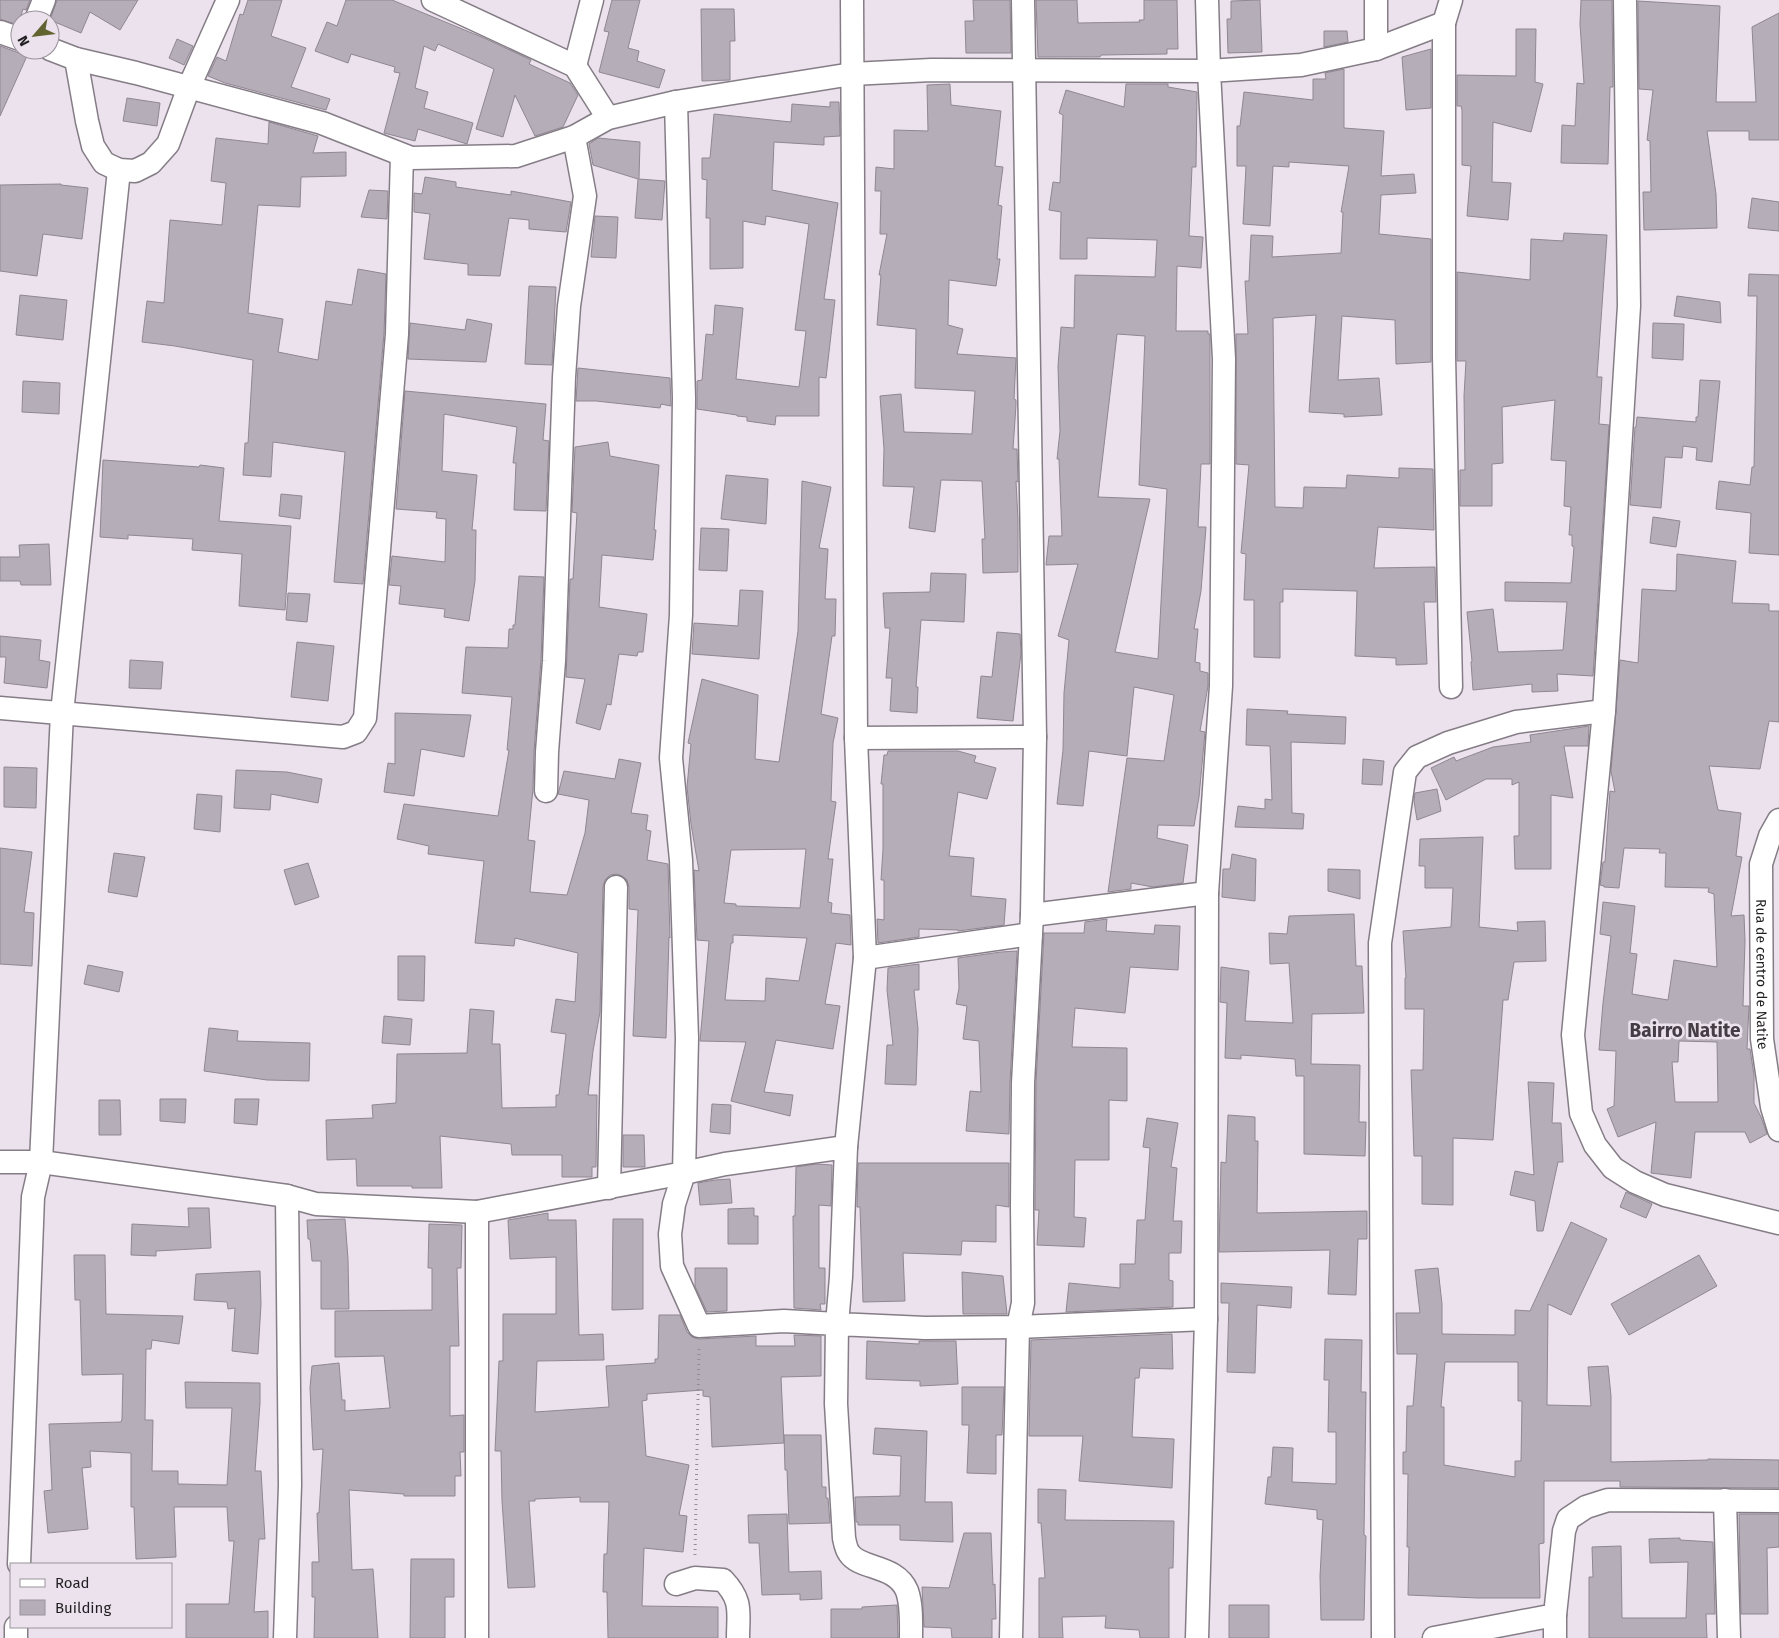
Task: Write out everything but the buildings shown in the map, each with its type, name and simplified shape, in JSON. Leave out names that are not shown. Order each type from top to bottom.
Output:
[{"type":"street","points":[[76,59],[86,121],[93,146],[104,163],[119,170],[135,171],[152,163],[168,144],[189,87],[228,0]]},
{"type":"street","points":[[433,0],[461,6],[575,66],[608,118]]},
{"type":"street","points":[[575,66],[592,0]]},
{"type":"street","points":[[852,0],[856,738],[866,958],[846,1147],[841,1277],[837,1324],[836,1404],[844,1538],[849,1554],[898,1578],[907,1590],[911,1638]]},
{"type":"street","points":[[1011,1638],[1018,1327],[1023,1303],[1023,1083],[1032,924],[1035,738],[1023,0]]},
{"type":"street","points":[[1197,1638],[1206,1319],[1207,893],[1221,686],[1224,359],[1207,0]]},
{"type":"street","points":[[1376,0],[1376,49]]},
{"type":"street","points":[[1451,0],[1444,23],[1444,356],[1451,687]]},
{"type":"street","points":[[1625,0],[1628,306],[1604,711],[1573,1035],[1581,1114],[1595,1145],[1613,1168],[1635,1182],[1665,1195],[1779,1223]]},
{"type":"street","points":[[60,53],[76,59],[322,123],[411,158],[516,156],[574,136],[608,118],[676,102],[852,74],[931,70],[1209,71],[1301,65],[1376,49],[1444,23]]},
{"type":"street","points":[[676,102],[684,398],[681,615],[671,758],[682,870],[687,1038],[684,1173],[674,1204],[670,1234],[672,1266],[699,1326],[784,1321],[925,1328],[1018,1327],[1206,1319]]},
{"type":"street","points":[[546,791],[546,752],[554,661],[564,377],[569,306],[585,196],[574,136]]},
{"type":"street","points":[[0,708],[343,737],[356,732],[364,718],[396,334],[402,155]]},
{"type":"street","points":[[19,1563],[34,1197],[41,1162],[62,713],[119,170]]},
{"type":"street","points":[[1383,1638],[1380,943],[1405,772],[1417,757],[1448,743],[1516,722],[1604,711]]},
{"type":"street","points":[[856,738],[1035,738]]},
{"type":"street","name":"Rua de centro de Natite","points":[[1779,820],[1770,836],[1761,864],[1762,1039],[1772,1106],[1779,1130]]},
{"type":"street","points":[[609,1188],[616,887]]},
{"type":"street","points":[[866,958],[1032,924],[1207,893]]},
{"type":"street","points":[[0,1162],[41,1162],[287,1196],[316,1204],[477,1212],[609,1188],[725,1164],[846,1147]]},
{"type":"street","points":[[286,1638],[290,1485],[287,1196]]},
{"type":"street","points":[[477,1212],[478,1638]]},
{"type":"street","points":[[1555,1638],[1555,1615],[1564,1531],[1568,1518],[1586,1507],[1608,1500],[1779,1501]]},
{"type":"street","points":[[1724,1500],[1729,1638]]},
{"type":"street","points":[[686,1581],[723,1580],[738,1601],[738,1638]]},
{"type":"street","points":[[1434,1638],[1555,1615]]},
{"type":"path","points":[[686,1581],[699,1326]]},
{"type":"district","name":"Bairro Natite","points":[[1685,1030]]}]
